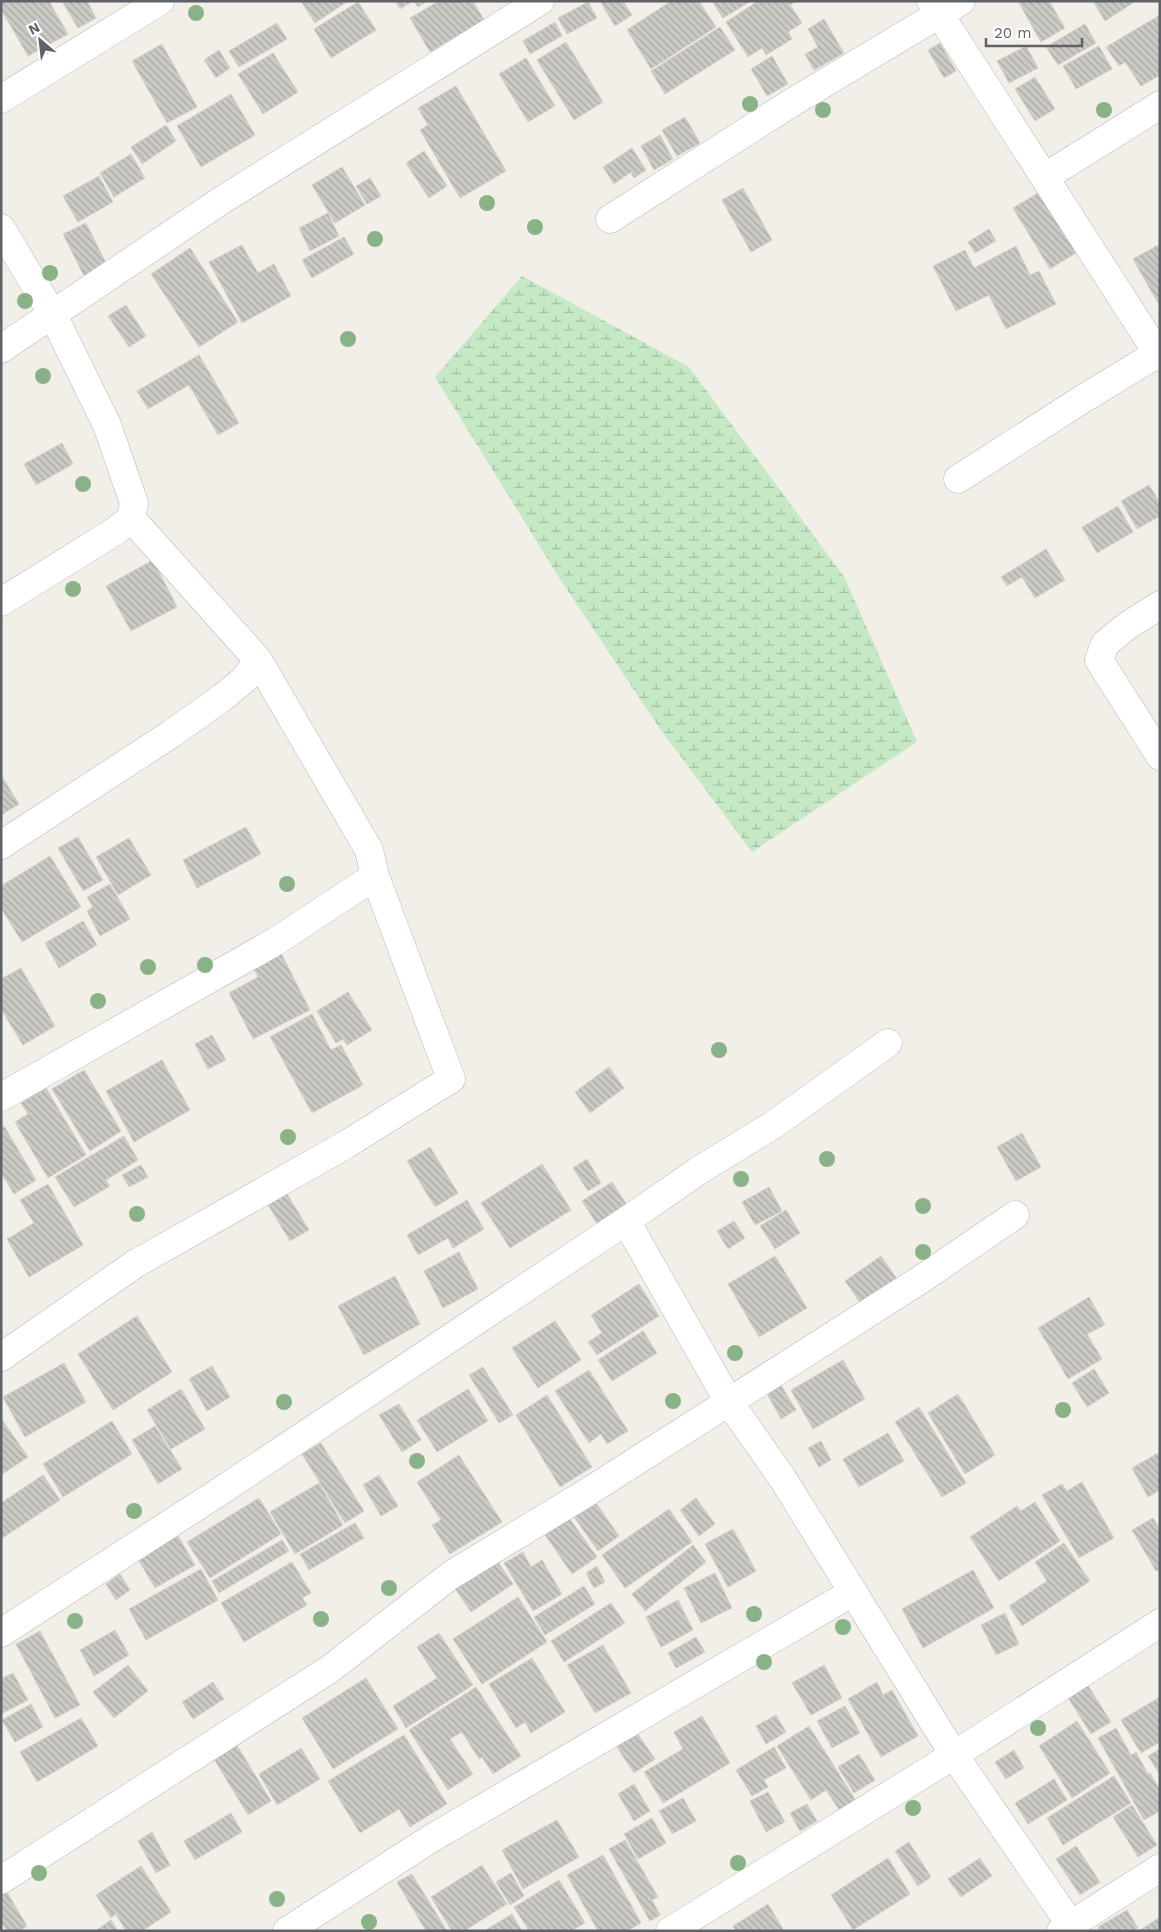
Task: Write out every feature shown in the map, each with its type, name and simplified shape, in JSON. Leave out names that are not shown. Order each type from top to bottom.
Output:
[{"type":"street","points":[[1,98],[160,1]]},
{"type":"street","points":[[1,350],[218,202],[540,1]]},
{"type":"street","points":[[610,219],[944,6],[1045,177],[1159,354],[1078,402],[958,479]]},
{"type":"street","points":[[1045,177],[1160,105]]},
{"type":"street","points":[[1,228],[53,315],[107,425],[134,503],[132,518],[117,530],[1,602]]},
{"type":"street","points":[[1,1357],[135,1264],[347,1144],[451,1080],[375,876],[369,850],[258,660],[132,518]]},
{"type":"street","points":[[1160,605],[1127,626],[1105,644],[1099,660],[1160,756]]},
{"type":"street","points":[[1,845],[171,734],[223,697],[245,679],[258,660]]},
{"type":"street","points":[[1,1097],[278,940],[375,876]]},
{"type":"street","points":[[1,1633],[216,1494],[698,1171],[773,1125],[888,1043]]},
{"type":"street","points":[[1,1880],[330,1669],[451,1575],[575,1500],[729,1402],[920,1280],[1016,1215]]},
{"type":"street","points":[[626,1221],[729,1402],[783,1479],[954,1755],[1069,1929],[1160,1868]]},
{"type":"street","points":[[286,1931],[432,1838],[854,1592]]},
{"type":"street","points":[[670,1931],[954,1755],[1160,1623]]},
{"type":"green space","points":[[522,276],[689,367],[845,578],[917,742],[752,852],[658,726],[558,576],[435,377]]},
{"type":"building","points":[[1,1],[53,1],[50,3],[68,34],[28,56],[1,9]]},
{"type":"building","points":[[62,1],[87,1],[96,18],[78,28]]},
{"type":"building","points":[[301,1],[348,1],[315,23]]},
{"type":"building","points":[[395,1],[413,1],[400,9]]},
{"type":"building","points":[[414,1],[427,1],[418,7]]},
{"type":"building","points":[[439,1],[473,1],[484,20],[430,52],[410,18]]},
{"type":"building","points":[[600,1],[623,1],[632,15],[615,26]]},
{"type":"building","points":[[671,1],[699,1],[716,27],[651,69],[627,30]]},
{"type":"building","points":[[712,1],[751,1],[723,18]]},
{"type":"building","points":[[758,1],[797,1],[790,5],[802,23],[788,32],[792,39],[766,55],[762,48],[748,57],[726,22]]},
{"type":"building","points":[[1022,1],[1049,1],[1065,28],[1041,42],[1019,3]]},
{"type":"building","points":[[1093,1],[1136,1],[1105,21]]},
{"type":"building","points":[[358,2],[376,30],[331,58],[314,29]]},
{"type":"building","points":[[588,2],[597,18],[567,34],[558,18]]},
{"type":"building","points":[[1160,15],[1160,75],[1141,86],[1125,62],[1119,66],[1106,47]]},
{"type":"building","points":[[824,19],[844,53],[814,70],[805,54],[818,47],[808,29]]},
{"type":"building","points":[[555,22],[562,36],[530,54],[523,41]]},
{"type":"building","points":[[277,23],[287,39],[239,67],[229,51]]},
{"type":"building","points":[[1085,24],[1096,43],[1058,65],[1046,47]]},
{"type":"building","points":[[720,27],[735,50],[665,94],[651,71]]},
{"type":"building","points":[[566,42],[603,102],[574,120],[537,60]]},
{"type":"building","points":[[940,43],[956,71],[944,78],[928,50]]},
{"type":"building","points":[[162,44],[197,107],[167,123],[132,61]]},
{"type":"building","points":[[1026,46],[1038,68],[1009,83],[997,61]]},
{"type":"building","points":[[1099,46],[1112,69],[1076,89],[1063,66]]},
{"type":"building","points":[[219,50],[230,68],[216,78],[204,60]]},
{"type":"building","points":[[273,53],[298,92],[263,114],[238,74]]},
{"type":"building","points":[[772,56],[788,84],[767,96],[751,69]]},
{"type":"building","points":[[526,58],[555,106],[528,122],[499,74]]},
{"type":"building","points":[[1035,77],[1055,109],[1035,121],[1015,89]]},
{"type":"building","points":[[456,86],[506,171],[460,198],[420,130],[428,125],[418,108]]},
{"type":"building","points":[[231,94],[255,135],[201,167],[177,126]]},
{"type":"building","points":[[685,117],[700,143],[677,156],[662,130]]},
{"type":"building","points":[[166,125],[176,141],[142,164],[131,147]]},
{"type":"building","points":[[660,135],[673,159],[654,170],[641,146]]},
{"type":"building","points":[[632,148],[646,170],[634,178],[631,172],[614,184],[603,167]]},
{"type":"building","points":[[424,151],[447,186],[429,198],[406,163]]},
{"type":"building","points":[[131,154],[145,178],[114,197],[100,173]]},
{"type":"building","points":[[342,167],[365,205],[335,223],[312,185]]},
{"type":"building","points":[[99,176],[113,202],[78,222],[63,196]]},
{"type":"building","points":[[370,178],[381,196],[367,204],[356,186]]},
{"type":"building","points":[[743,188],[772,240],[751,252],[722,200]]},
{"type":"building","points":[[1043,190],[1079,251],[1050,269],[1013,208]]},
{"type":"building","points":[[328,213],[339,236],[310,251],[299,228]]},
{"type":"building","points":[[86,223],[108,267],[85,278],[63,234]]},
{"type":"building","points":[[989,229],[996,241],[975,253],[968,242]]},
{"type":"building","points":[[344,237],[354,254],[312,278],[302,260]]},
{"type":"building","points":[[1160,244],[1160,302],[1158,303],[1133,259]]},
{"type":"building","points":[[242,245],[258,273],[274,264],[291,296],[242,323],[209,262]]},
{"type":"building","points":[[1016,246],[1030,275],[1039,271],[1056,304],[1006,329],[989,295],[956,311],[933,266],[965,250],[974,268]]},
{"type":"building","points":[[190,248],[238,322],[199,347],[151,274]]},
{"type":"building","points":[[126,305],[146,336],[129,347],[108,316]]},
{"type":"building","points":[[199,355],[239,423],[218,435],[189,385],[148,409],[137,391]]},
{"type":"building","points":[[62,443],[73,464],[36,485],[24,464]]},
{"type":"building","points":[[1149,485],[1160,503],[1160,516],[1137,529],[1121,501]]},
{"type":"building","points":[[1118,506],[1133,532],[1097,553],[1082,527]]},
{"type":"building","points":[[1046,549],[1065,580],[1035,598],[1022,577],[1007,586],[1001,577]]},
{"type":"building","points":[[153,560],[177,607],[131,631],[106,586]]},
{"type":"building","points":[[1,775],[19,804],[1,815]]},
{"type":"building","points":[[246,827],[261,854],[197,888],[183,860]]},
{"type":"building","points":[[78,837],[103,880],[83,891],[58,848]]},
{"type":"building","points":[[129,838],[151,875],[118,895],[96,857]]},
{"type":"building","points":[[50,856],[81,907],[22,942],[1,908],[1,886]]},
{"type":"building","points":[[110,884],[130,919],[100,936],[87,911],[93,907],[87,897]]},
{"type":"building","points":[[83,921],[97,945],[59,968],[45,943]]},
{"type":"building","points":[[281,953],[310,1010],[253,1039],[229,993],[258,977],[253,967]]},
{"type":"building","points":[[21,968],[55,1026],[23,1045],[1,1009],[1,979]]},
{"type":"building","points":[[348,992],[372,1030],[347,1045],[343,1039],[336,1043],[317,1011]]},
{"type":"building","points":[[312,1014],[331,1050],[341,1045],[363,1085],[312,1113],[270,1037]]},
{"type":"building","points":[[212,1035],[226,1060],[208,1069],[195,1044]]},
{"type":"building","points":[[162,1060],[190,1110],[134,1142],[106,1091]]},
{"type":"building","points":[[609,1067],[624,1088],[590,1113],[575,1092]]},
{"type":"building","points":[[84,1070],[121,1131],[90,1151],[52,1089]]},
{"type":"building","points":[[46,1088],[86,1155],[48,1178],[15,1122],[28,1114],[21,1103]]},
{"type":"building","points":[[4,1126],[36,1180],[14,1194],[1,1173],[1,1128]]},
{"type":"building","points":[[1022,1133],[1041,1167],[1016,1181],[997,1147]]},
{"type":"building","points":[[124,1136],[138,1160],[106,1180],[110,1186],[74,1207],[55,1177]]},
{"type":"building","points":[[430,1147],[458,1193],[435,1207],[407,1161]]},
{"type":"building","points":[[587,1159],[601,1183],[588,1191],[573,1168]]},
{"type":"building","points":[[542,1164],[571,1210],[510,1248],[481,1203]]},
{"type":"building","points":[[141,1165],[148,1177],[129,1187],[122,1175]]},
{"type":"building","points":[[612,1182],[627,1205],[597,1224],[582,1201]]},
{"type":"building","points":[[48,1184],[83,1245],[29,1277],[7,1239],[34,1223],[20,1200]]},
{"type":"building","points":[[769,1187],[782,1211],[755,1225],[742,1202]]},
{"type":"building","points":[[286,1192],[309,1230],[290,1241],[267,1203]]},
{"type":"building","points":[[467,1200],[484,1229],[453,1248],[448,1238],[418,1255],[407,1235]]},
{"type":"building","points":[[786,1210],[800,1233],[775,1249],[760,1226]]},
{"type":"building","points":[[734,1221],[745,1238],[728,1249],[717,1231]]},
{"type":"building","points":[[459,1252],[478,1289],[443,1308],[424,1271]]},
{"type":"building","points":[[775,1256],[807,1308],[759,1337],[728,1284]]},
{"type":"building","points":[[881,1256],[897,1279],[861,1304],[845,1281]]},
{"type":"building","points":[[395,1276],[420,1324],[364,1355],[338,1306]]},
{"type":"building","points":[[639,1284],[659,1316],[597,1355],[588,1342],[602,1333],[591,1315]]},
{"type":"building","points":[[1089,1297],[1105,1325],[1087,1334],[1102,1359],[1068,1379],[1038,1328]]},
{"type":"building","points":[[137,1316],[172,1372],[113,1410],[78,1354]]},
{"type":"building","points":[[555,1321],[581,1360],[538,1388],[512,1348]]},
{"type":"building","points":[[643,1331],[657,1353],[612,1381],[598,1360]]},
{"type":"building","points":[[843,1360],[865,1399],[813,1429],[791,1390]]},
{"type":"building","points":[[64,1363],[86,1402],[25,1437],[3,1397]]},
{"type":"building","points":[[212,1366],[230,1397],[207,1411],[189,1379]]},
{"type":"building","points":[[483,1367],[513,1415],[499,1423],[469,1375]]},
{"type":"building","points":[[1094,1369],[1109,1393],[1087,1407],[1072,1383]]},
{"type":"building","points":[[589,1370],[628,1431],[607,1444],[601,1434],[589,1443],[555,1391]]},
{"type":"building","points":[[779,1382],[796,1410],[781,1419],[765,1390]]},
{"type":"building","points":[[181,1389],[205,1429],[171,1449],[147,1410]]},
{"type":"building","points":[[468,1389],[488,1421],[437,1452],[417,1420]]},
{"type":"building","points":[[958,1394],[995,1455],[965,1474],[928,1413]]},
{"type":"building","points":[[547,1395],[592,1467],[560,1487],[516,1415]]},
{"type":"building","points":[[399,1404],[421,1440],[402,1452],[379,1415]]},
{"type":"building","points":[[919,1407],[966,1483],[942,1497],[895,1422]]},
{"type":"building","points":[[1,1418],[28,1457],[1,1475]]},
{"type":"building","points":[[112,1421],[132,1454],[63,1497],[43,1464]]},
{"type":"building","points":[[155,1426],[182,1469],[158,1484],[132,1440]]},
{"type":"building","points":[[888,1433],[904,1461],[859,1487],[843,1459]]},
{"type":"building","points":[[821,1441],[831,1460],[819,1467],[808,1448]]},
{"type":"building","points":[[321,1443],[364,1511],[345,1523],[302,1454]]},
{"type":"building","points":[[1160,1452],[1160,1490],[1148,1497],[1132,1468]]},
{"type":"building","points":[[459,1455],[502,1522],[450,1554],[432,1525],[441,1520],[417,1482]]},
{"type":"building","points":[[43,1475],[60,1500],[1,1539],[1,1503]]},
{"type":"building","points":[[379,1475],[398,1506],[381,1516],[363,1485]]},
{"type":"building","points":[[1082,1482],[1114,1538],[1079,1558],[1042,1495],[1062,1484],[1067,1491]]},
{"type":"building","points":[[319,1483],[343,1525],[295,1554],[270,1512]]},
{"type":"building","points":[[259,1498],[281,1534],[210,1578],[187,1542]]},
{"type":"building","points":[[696,1498],[715,1524],[699,1536],[680,1510]]},
{"type":"building","points":[[594,1500],[619,1536],[598,1551],[572,1514]]},
{"type":"building","points":[[1035,1502],[1060,1541],[999,1581],[970,1537],[1017,1506],[1021,1511]]},
{"type":"building","points":[[669,1509],[692,1542],[625,1588],[602,1555]]},
{"type":"building","points":[[567,1515],[597,1557],[572,1574],[543,1532]]},
{"type":"building","points":[[1153,1518],[1160,1530],[1160,1569],[1156,1571],[1132,1530]]},
{"type":"building","points":[[355,1523],[364,1538],[309,1570],[300,1554]]},
{"type":"building","points":[[733,1529],[756,1571],[728,1587],[705,1544]]},
{"type":"building","points":[[178,1536],[195,1565],[155,1588],[138,1559]]},
{"type":"building","points":[[282,1540],[289,1551],[219,1593],[212,1581]]},
{"type":"building","points":[[1064,1543],[1090,1581],[1022,1626],[1009,1606],[1047,1581],[1035,1562]]},
{"type":"building","points":[[693,1545],[706,1562],[645,1611],[632,1594]]},
{"type":"building","points":[[523,1552],[531,1567],[542,1560],[562,1594],[533,1611],[504,1563]]},
{"type":"building","points":[[496,1559],[513,1584],[471,1612],[454,1587]]},
{"type":"building","points":[[292,1562],[311,1593],[302,1598],[307,1605],[244,1642],[221,1603]]},
{"type":"building","points":[[597,1566],[605,1582],[594,1588],[586,1573]]},
{"type":"building","points":[[201,1569],[218,1600],[146,1640],[129,1609]]},
{"type":"building","points":[[973,1570],[994,1608],[923,1648],[902,1609]]},
{"type":"building","points":[[715,1573],[732,1608],[701,1623],[684,1588]]},
{"type":"building","points":[[120,1574],[130,1590],[116,1600],[106,1584]]},
{"type":"building","points":[[584,1586],[595,1604],[545,1635],[534,1617]]},
{"type":"building","points":[[518,1597],[547,1642],[482,1684],[453,1639]]},
{"type":"building","points":[[678,1600],[693,1630],[661,1647],[646,1617]]},
{"type":"building","points":[[611,1603],[625,1623],[564,1662],[551,1641]]},
{"type":"building","points":[[1005,1613],[1019,1644],[996,1655],[981,1625]]},
{"type":"building","points":[[115,1630],[129,1655],[94,1676],[80,1650]]},
{"type":"building","points":[[40,1631],[80,1705],[55,1718],[16,1644]]},
{"type":"building","points":[[439,1633],[473,1685],[406,1728],[393,1706],[437,1678],[417,1647]]},
{"type":"building","points":[[696,1637],[705,1652],[676,1668],[668,1653]]},
{"type":"building","points":[[603,1645],[631,1693],[595,1713],[567,1665]]},
{"type":"building","points":[[532,1658],[565,1712],[531,1733],[525,1722],[516,1728],[489,1684]]},
{"type":"building","points":[[128,1665],[148,1691],[114,1718],[93,1692]]},
{"type":"building","points":[[824,1665],[842,1698],[811,1715],[792,1683]]},
{"type":"building","points":[[13,1673],[28,1700],[1,1714],[1,1679]]},
{"type":"building","points":[[366,1678],[398,1729],[333,1769],[302,1718]]},
{"type":"building","points":[[213,1682],[224,1699],[193,1719],[182,1702]]},
{"type":"building","points":[[877,1682],[883,1695],[892,1690],[918,1736],[881,1757],[848,1699]]},
{"type":"building","points":[[1087,1684],[1111,1722],[1091,1734],[1067,1696]]},
{"type":"building","points":[[476,1687],[521,1756],[493,1774],[482,1757],[479,1759],[462,1732],[450,1739],[473,1774],[448,1790],[409,1730]]},
{"type":"building","points":[[1160,1697],[1160,1742],[1141,1753],[1121,1720]]},
{"type":"building","points":[[31,1704],[43,1727],[15,1742],[2,1720]]},
{"type":"building","points":[[845,1706],[860,1733],[832,1748],[817,1721]]},
{"type":"building","points":[[776,1715],[786,1732],[766,1744],[756,1726]]},
{"type":"building","points":[[702,1716],[730,1763],[663,1803],[644,1772],[683,1749],[674,1732]]},
{"type":"building","points":[[81,1718],[98,1746],[37,1782],[20,1752]]},
{"type":"building","points":[[1077,1721],[1110,1773],[1072,1798],[1039,1746]]},
{"type":"building","points":[[809,1726],[856,1801],[840,1811],[826,1790],[811,1800],[777,1746]]},
{"type":"building","points":[[1116,1728],[1131,1755],[1136,1752],[1148,1774],[1150,1773],[1160,1790],[1160,1811],[1144,1820],[1098,1738]]},
{"type":"building","points":[[635,1730],[655,1759],[634,1773],[615,1744]]},
{"type":"building","points":[[404,1735],[447,1804],[410,1827],[399,1809],[360,1833],[328,1781]]},
{"type":"building","points":[[232,1737],[271,1801],[248,1815],[209,1751]]},
{"type":"building","points":[[774,1747],[786,1768],[764,1780],[768,1787],[752,1796],[736,1770]]},
{"type":"building","points":[[301,1748],[320,1779],[277,1805],[259,1774]]},
{"type":"building","points":[[1160,1749],[1160,1775],[1148,1756]]},
{"type":"building","points":[[1014,1750],[1024,1768],[1006,1779],[995,1762]]},
{"type":"building","points":[[859,1754],[875,1780],[854,1793],[838,1767]]},
{"type":"building","points":[[1114,1776],[1131,1803],[1063,1845],[1047,1818]]},
{"type":"building","points":[[1054,1779],[1067,1800],[1028,1824],[1015,1803]]},
{"type":"building","points":[[634,1784],[650,1811],[634,1821],[618,1794]]},
{"type":"building","points":[[768,1792],[785,1822],[766,1832],[750,1801]]},
{"type":"building","points":[[683,1798],[696,1821],[672,1834],[659,1811]]},
{"type":"building","points":[[807,1804],[817,1821],[800,1831],[790,1813]]},
{"type":"building","points":[[1132,1805],[1157,1845],[1138,1857],[1113,1817]]},
{"type":"building","points":[[231,1813],[242,1832],[195,1860],[184,1841]]},
{"type":"building","points":[[652,1818],[666,1843],[638,1859],[624,1834]]},
{"type":"building","points":[[557,1820],[579,1857],[523,1889],[502,1850]]},
{"type":"building","points":[[152,1832],[170,1865],[156,1873],[138,1841]]},
{"type":"building","points":[[625,1840],[658,1897],[652,1900],[660,1915],[650,1921],[609,1849]]},
{"type":"building","points":[[909,1842],[931,1877],[918,1886],[895,1851]]},
{"type":"building","points":[[1076,1846],[1100,1882],[1080,1895],[1056,1859]]},
{"type":"building","points":[[603,1855],[641,1923],[627,1931],[598,1931],[567,1875]]},
{"type":"building","points":[[888,1858],[910,1894],[853,1930],[831,1895]]},
{"type":"building","points":[[980,1858],[992,1876],[961,1897],[948,1879]]},
{"type":"building","points":[[482,1865],[507,1904],[464,1931],[452,1931],[431,1897]]},
{"type":"building","points":[[141,1866],[171,1912],[142,1931],[126,1931],[116,1914],[111,1918],[96,1895]]},
{"type":"building","points":[[511,1873],[524,1896],[510,1905],[496,1882]]},
{"type":"building","points":[[412,1874],[447,1931],[426,1931],[397,1882]]},
{"type":"building","points":[[559,1880],[585,1923],[571,1931],[529,1931],[514,1907]]},
{"type":"building","points":[[5,1889],[27,1926],[19,1931],[7,1931],[1,1921],[1,1891]]},
{"type":"building","points":[[768,1904],[784,1931],[736,1931],[733,1926]]},
{"type":"building","points":[[1127,1910],[1138,1928],[1133,1931],[1100,1931],[1098,1927]]},
{"type":"building","points":[[512,1914],[522,1931],[484,1931]]},
{"type":"building","points":[[1160,1917],[1160,1931],[1139,1931]]},
{"type":"building","points":[[111,1920],[118,1931],[95,1931]]}]
